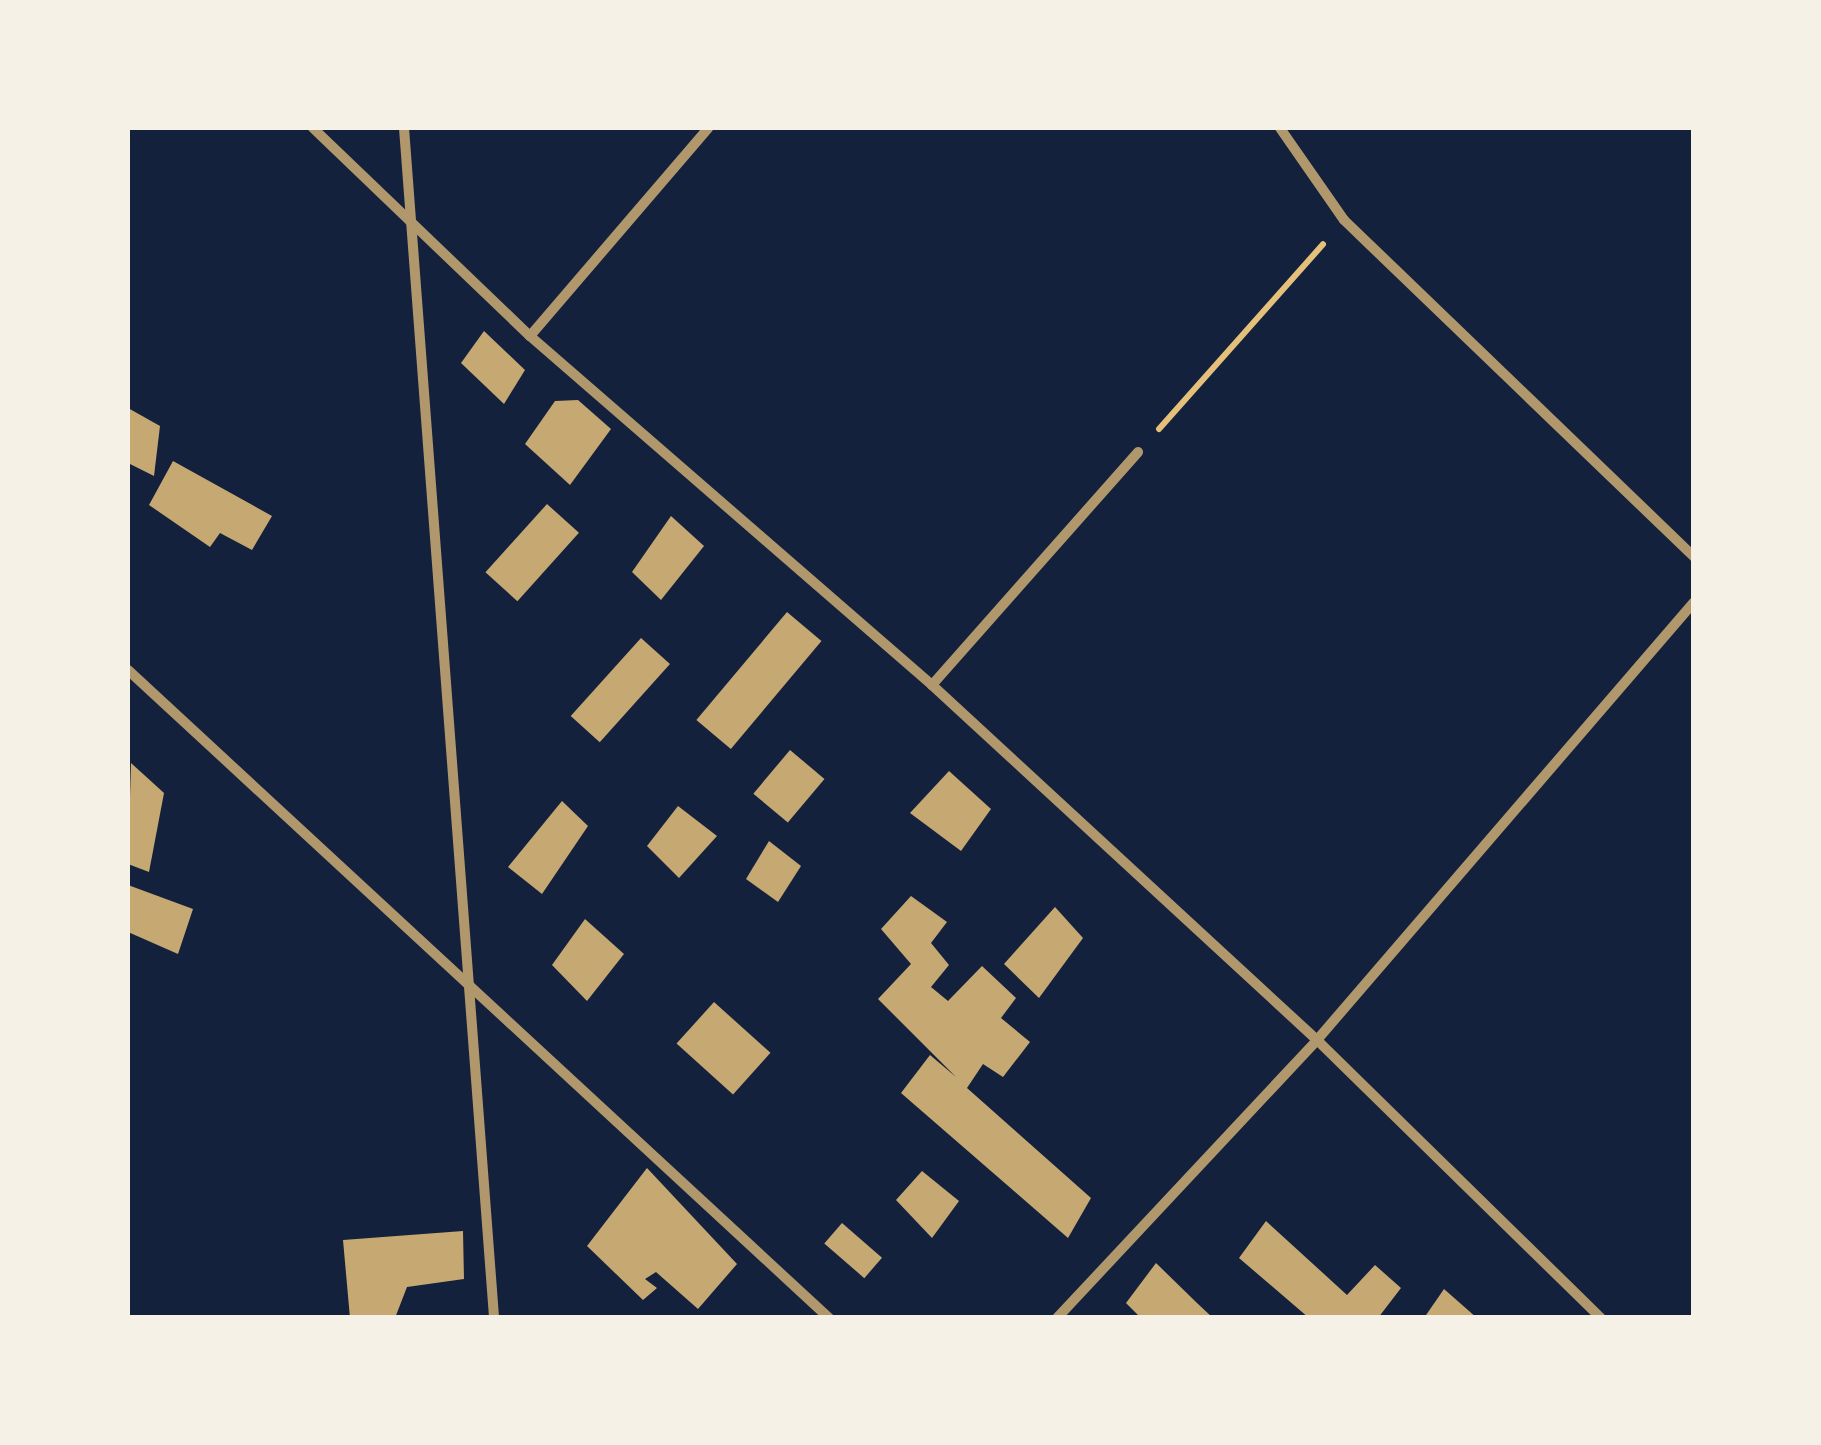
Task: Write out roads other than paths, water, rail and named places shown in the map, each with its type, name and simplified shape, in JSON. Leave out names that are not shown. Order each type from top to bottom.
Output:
[{"type":"street","points":[[313,128],[530,336],[932,685],[1316,1040],[1601,1318]]},
{"type":"street","points":[[404,128],[473,980],[494,1318]]},
{"type":"street","points":[[530,336],[708,128]]},
{"type":"street","points":[[1280,128],[1344,220],[1694,557]]},
{"type":"street","points":[[932,685],[1138,452]]},
{"type":"street","points":[[1057,1318],[1316,1040],[1694,602]]},
{"type":"street","points":[[128,670],[473,980],[828,1318]]}]
